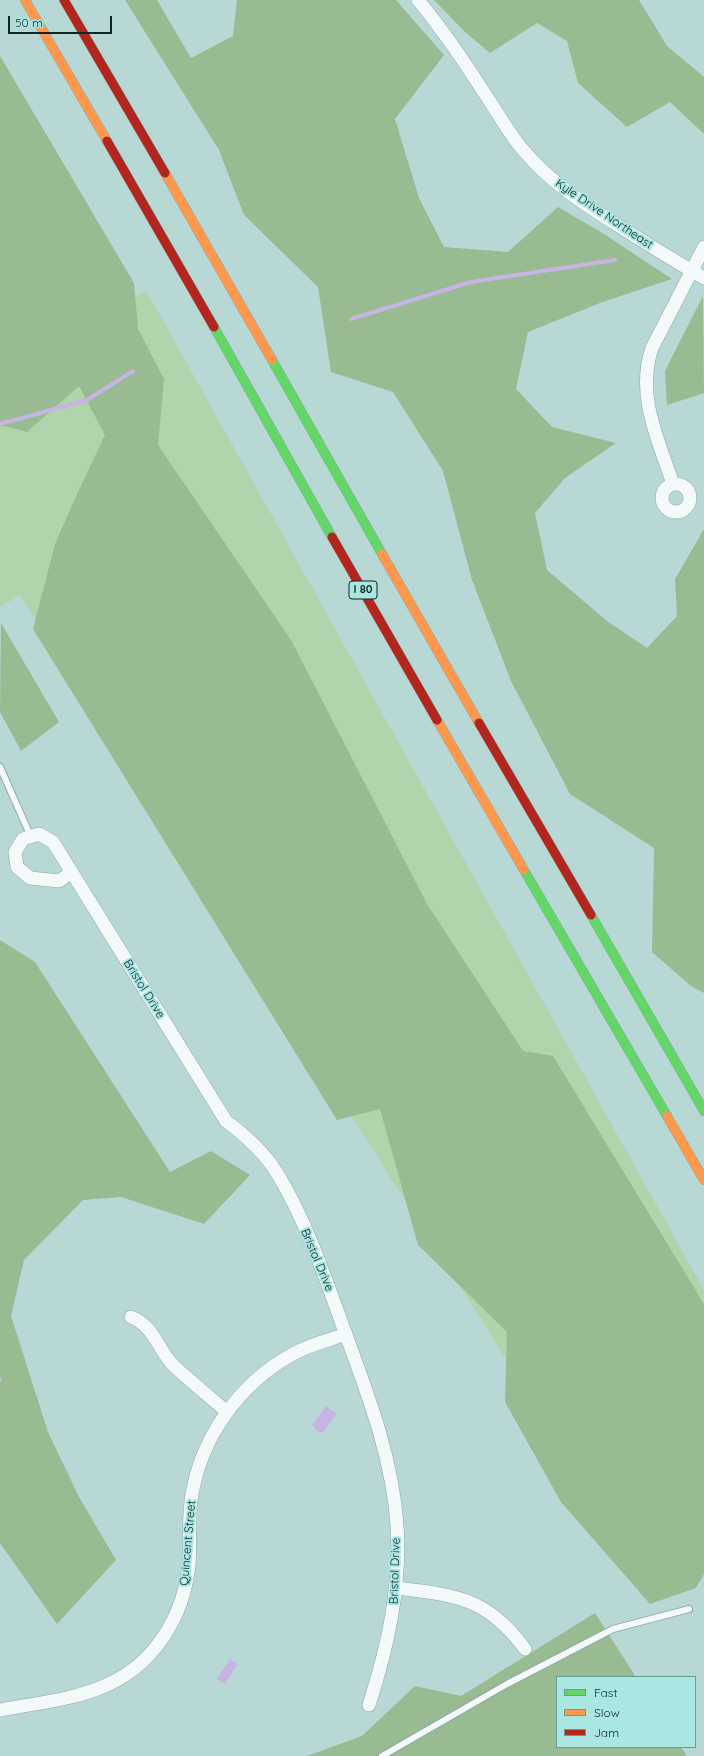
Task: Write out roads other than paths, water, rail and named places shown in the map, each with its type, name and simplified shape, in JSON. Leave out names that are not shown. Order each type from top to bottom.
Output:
[{"type":"highway","name":"I 80","points":[[25,0],[211,321],[408,671],[704,1180]]},
{"type":"highway","points":[[64,0],[226,279],[435,648],[704,1111]]},
{"type":"street","name":"Kyle Drive Northeast","points":[[418,0],[438,23],[457,49],[507,129],[523,151],[541,170],[579,201],[704,278]]},
{"type":"street","points":[[673,484],[649,414],[646,380],[647,363],[652,348],[704,247]]},
{"type":"street","name":"Bristol Drive","points":[[31,836],[39,834],[54,842],[226,1121],[246,1136],[263,1153],[277,1173],[298,1215],[322,1270],[377,1420],[392,1482],[397,1525],[396,1588],[390,1631],[381,1668],[368,1705]]},
{"type":"street","points":[[31,836],[23,839],[15,852],[17,867],[30,878],[59,882],[72,872]]},
{"type":"street","points":[[131,1317],[140,1321],[148,1328],[160,1348],[173,1364],[227,1412]]},
{"type":"street","name":"Quincent Street","points":[[0,1710],[71,1696],[91,1691],[109,1684],[126,1674],[155,1648],[169,1628],[178,1611],[185,1587],[189,1563],[189,1516],[193,1489],[200,1462],[211,1437],[227,1412],[243,1392],[280,1362],[303,1349],[346,1334]]},
{"type":"street","points":[[396,1588],[445,1593],[468,1601],[491,1613],[501,1621],[513,1632],[525,1649]]},
{"type":"lane","points":[[0,767],[31,836]]},
{"type":"lane","points":[[382,1756],[507,1684],[613,1629],[689,1609]]},
{"type":"waterway","points":[[351,319],[471,282],[615,260]]},
{"type":"waterway","points":[[0,424],[87,400],[133,371]]}]
